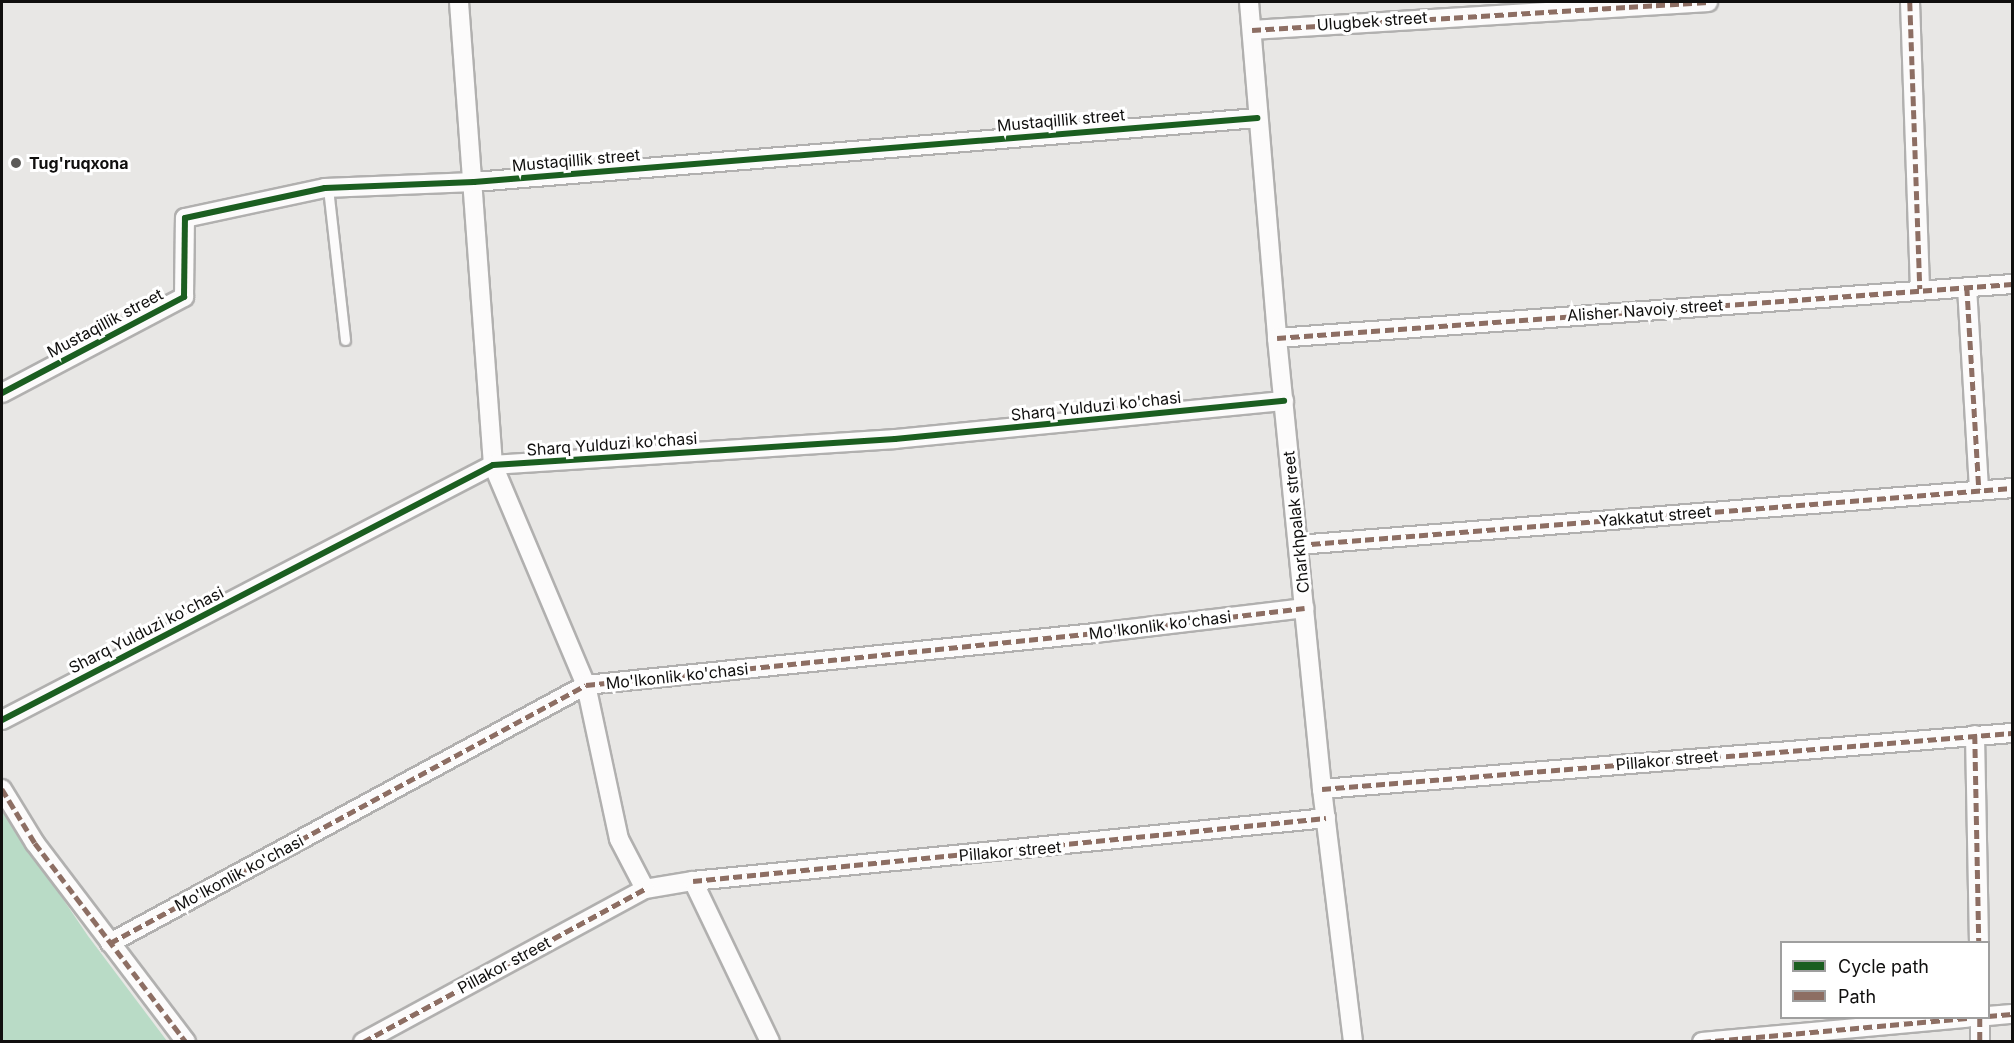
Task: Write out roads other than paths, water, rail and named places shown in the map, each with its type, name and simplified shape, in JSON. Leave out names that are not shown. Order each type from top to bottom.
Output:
[{"type":"street","points":[[459,2],[493,465],[586,685],[619,839],[645,889]]},
{"type":"street","name":"Charkhpalak street","points":[[1249,2],[1277,338],[1322,789],[1353,1041]]},
{"type":"street","name":"Ulugbek street","points":[[1252,30],[1471,8],[1708,2]]},
{"type":"street","points":[[1910,2],[1920,289]]},
{"type":"street","name":"Mustaqillik street","points":[[2,393],[184,297],[184,218],[328,188],[474,182],[1257,118]]},
{"type":"street","name":"Alisher Navoiy street","points":[[1277,338],[1920,289],[2013,284]]},
{"type":"street","points":[[1967,287],[1979,490]]},
{"type":"street","name":"Sharq Yulduzi ko'chasi","points":[[2,720],[493,465],[895,439],[1284,401]]},
{"type":"street","name":"Yakkatut street","points":[[1298,545],[2013,488]]},
{"type":"street","name":"Mo'lkonlik ko'chasi","points":[[110,943],[586,685],[1095,633],[1305,608]]},
{"type":"street","name":"Pillakor street","points":[[1322,789],[2013,733]]},
{"type":"street","points":[[1975,735],[1979,941]]},
{"type":"street","points":[[2,789],[35,843],[186,1041]]},
{"type":"street","name":"Pillakor street","points":[[363,1041],[645,889],[693,881],[1326,818]]},
{"type":"street","points":[[693,881],[770,1041]]},
{"type":"street","points":[[1990,1016],[2013,1014]]},
{"type":"street","points":[[1702,1041],[1945,1019]]},
{"type":"street","points":[[1980,1019],[1980,1041]]},
{"type":"lane","points":[[328,188],[345,340]]},
{"type":"place","name":"Tug'ruqxona","points":[[16,163]]}]
